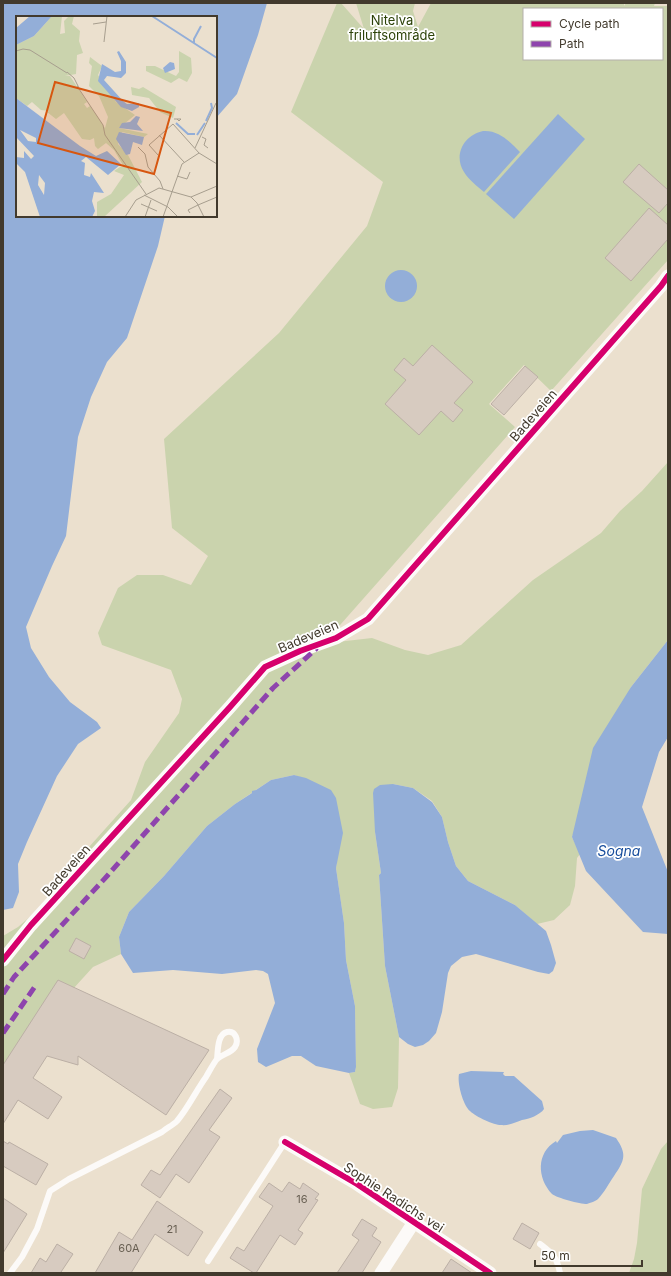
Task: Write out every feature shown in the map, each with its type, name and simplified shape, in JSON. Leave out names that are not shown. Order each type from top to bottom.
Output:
[{"type":"street","name":"Badeveien","points":[[3,960],[31,925],[265,667],[300,651],[336,638],[368,619],[661,286],[668,276]]},
{"type":"street","name":"Sophie Radichs vei","points":[[285,1142],[357,1184],[490,1273]]},
{"type":"street","points":[[381,1273],[414,1222]]},
{"type":"lane","points":[[10,1273],[22,1257],[37,1229],[50,1192],[69,1179],[162,1132],[176,1122],[217,1059]]},
{"type":"lane","name":"Sophie Radichs vei","points":[[208,1261],[285,1142]]},
{"type":"lane","points":[[540,1244],[553,1254],[558,1262],[560,1273]]},
{"type":"green space","name":"Nitelva friluftsområde","points":[[337,3],[341,3],[364,29],[356,3],[415,3],[413,11],[418,27],[431,3],[624,3],[624,6],[626,3],[655,3],[654,6],[668,6],[668,260],[551,391],[524,365],[489,404],[515,427],[333,633],[337,642],[372,638],[405,650],[428,655],[461,645],[533,580],[601,533],[620,511],[642,491],[668,462],[668,640],[631,687],[572,837],[580,854],[577,858],[575,886],[570,905],[554,920],[537,924],[515,905],[468,881],[456,866],[442,817],[432,801],[413,788],[393,784],[375,832],[381,873],[379,875],[385,966],[399,1037],[398,1088],[392,1107],[373,1109],[360,1104],[349,1073],[355,1072],[356,1067],[355,1006],[346,960],[344,923],[336,868],[338,852],[306,779],[294,775],[271,780],[235,804],[207,826],[164,876],[129,912],[119,937],[121,954],[93,967],[3,1066],[3,936],[18,927],[39,909],[82,858],[89,847],[131,800],[145,762],[179,713],[182,699],[171,670],[102,645],[98,633],[118,588],[137,575],[163,575],[191,585],[208,556],[172,528],[164,439],[279,333],[367,226],[383,182],[291,112]]},
{"type":"green space","points":[[668,1141],[668,1273],[629,1273],[634,1259],[637,1243],[642,1189],[661,1149]]},
{"type":"water","points":[[3,3],[267,3],[258,35],[237,94],[217,117],[217,16],[16,16],[16,217],[165,217],[158,246],[127,338],[107,362],[91,397],[78,437],[66,536],[26,627],[31,648],[49,677],[70,702],[97,722],[101,728],[78,744],[57,776],[18,864],[19,892],[13,908],[3,910]]},
{"type":"water","points":[[558,114],[585,139],[514,219],[486,194]]},
{"type":"water","points":[[483,131],[499,134],[508,140],[520,152],[484,192],[466,175],[461,166],[460,159],[462,147],[466,141],[476,133]]},
{"type":"water","points":[[404,270],[410,272],[415,277],[417,286],[415,295],[410,300],[398,302],[392,300],[387,295],[385,283],[387,277],[392,272]]},
{"type":"water","name":"Sogna","points":[[668,640],[668,737],[659,752],[642,807],[668,872],[668,934],[643,932],[586,871],[572,837],[593,748],[631,687]]},
{"type":"water","points":[[294,775],[306,778],[331,790],[336,798],[343,833],[336,868],[344,923],[346,960],[355,1006],[355,1072],[349,1073],[316,1066],[301,1056],[292,1056],[266,1067],[258,1062],[257,1049],[275,1003],[268,974],[263,971],[256,970],[222,974],[173,970],[133,973],[121,954],[119,937],[129,912],[164,876],[207,826],[252,793],[252,791],[271,780]]},
{"type":"water","points":[[393,784],[413,788],[432,802],[442,817],[456,866],[468,881],[515,905],[546,931],[556,963],[553,971],[549,974],[476,954],[462,957],[451,966],[448,973],[442,1012],[436,1033],[423,1045],[415,1047],[399,1037],[385,966],[379,875],[381,873],[375,832],[373,793],[374,789],[380,785]]},
{"type":"water","points":[[471,1071],[504,1072],[503,1074],[505,1076],[514,1076],[542,1101],[544,1109],[540,1113],[528,1119],[506,1125],[494,1124],[481,1118],[467,1108],[460,1088],[459,1074]]},
{"type":"water","points":[[593,1130],[616,1138],[620,1144],[623,1157],[618,1170],[600,1197],[590,1203],[574,1202],[552,1194],[543,1181],[541,1173],[542,1159],[545,1152],[549,1146],[556,1141],[557,1143],[563,1135]]},
{"type":"building","points":[[639,164],[668,190],[668,203],[659,213],[623,182]]},
{"type":"building","points":[[649,208],[668,225],[668,239],[631,281],[605,258]]},
{"type":"building","points":[[432,345],[473,382],[454,403],[463,410],[453,422],[441,411],[419,435],[385,404],[406,380],[394,370],[404,358],[413,366]]},
{"type":"building","points":[[525,366],[538,377],[504,415],[491,404]]},
{"type":"building","points":[[76,938],[91,946],[84,959],[69,951]]},
{"type":"building","points":[[58,980],[209,1050],[166,1115],[78,1056],[78,1065],[47,1056],[33,1078],[62,1097],[48,1119],[18,1100],[3,1124],[3,1065]]},
{"type":"building","points":[[220,1089],[232,1098],[209,1130],[220,1137],[189,1183],[176,1174],[160,1198],[141,1185],[151,1170],[160,1175]]},
{"type":"building","points":[[3,1141],[8,1144],[9,1142],[48,1164],[36,1185],[3,1166]]},
{"type":"building","points":[[289,1182],[300,1189],[303,1183],[319,1194],[315,1199],[318,1200],[298,1230],[303,1233],[295,1245],[280,1235],[256,1273],[254,1273],[230,1258],[237,1247],[244,1251],[273,1206],[259,1197],[269,1183],[282,1192]]},
{"type":"building","points":[[3,1198],[27,1214],[3,1253]]},
{"type":"building","points":[[157,1201],[203,1232],[188,1256],[155,1234],[131,1273],[95,1273],[119,1232],[132,1240]]},
{"type":"building","points":[[362,1219],[377,1228],[372,1236],[381,1242],[362,1273],[337,1273],[359,1240],[352,1235]]},
{"type":"building","points":[[522,1223],[539,1233],[530,1249],[513,1239]]},
{"type":"building","points":[[57,1244],[73,1254],[61,1272],[64,1273],[31,1273],[40,1258],[46,1262]]},
{"type":"building","points":[[451,1259],[472,1273],[442,1273]]},
{"type":"marked path","points":[[3,994],[14,977],[108,875],[273,688],[317,648]]},
{"type":"marked path","points":[[3,1033],[36,985]]},
{"type":"cycle path","points":[[3,960],[31,925],[265,667],[300,651],[336,638],[368,619],[661,286],[668,276]]},
{"type":"cycle path","points":[[285,1142],[357,1184],[490,1273]]}]
